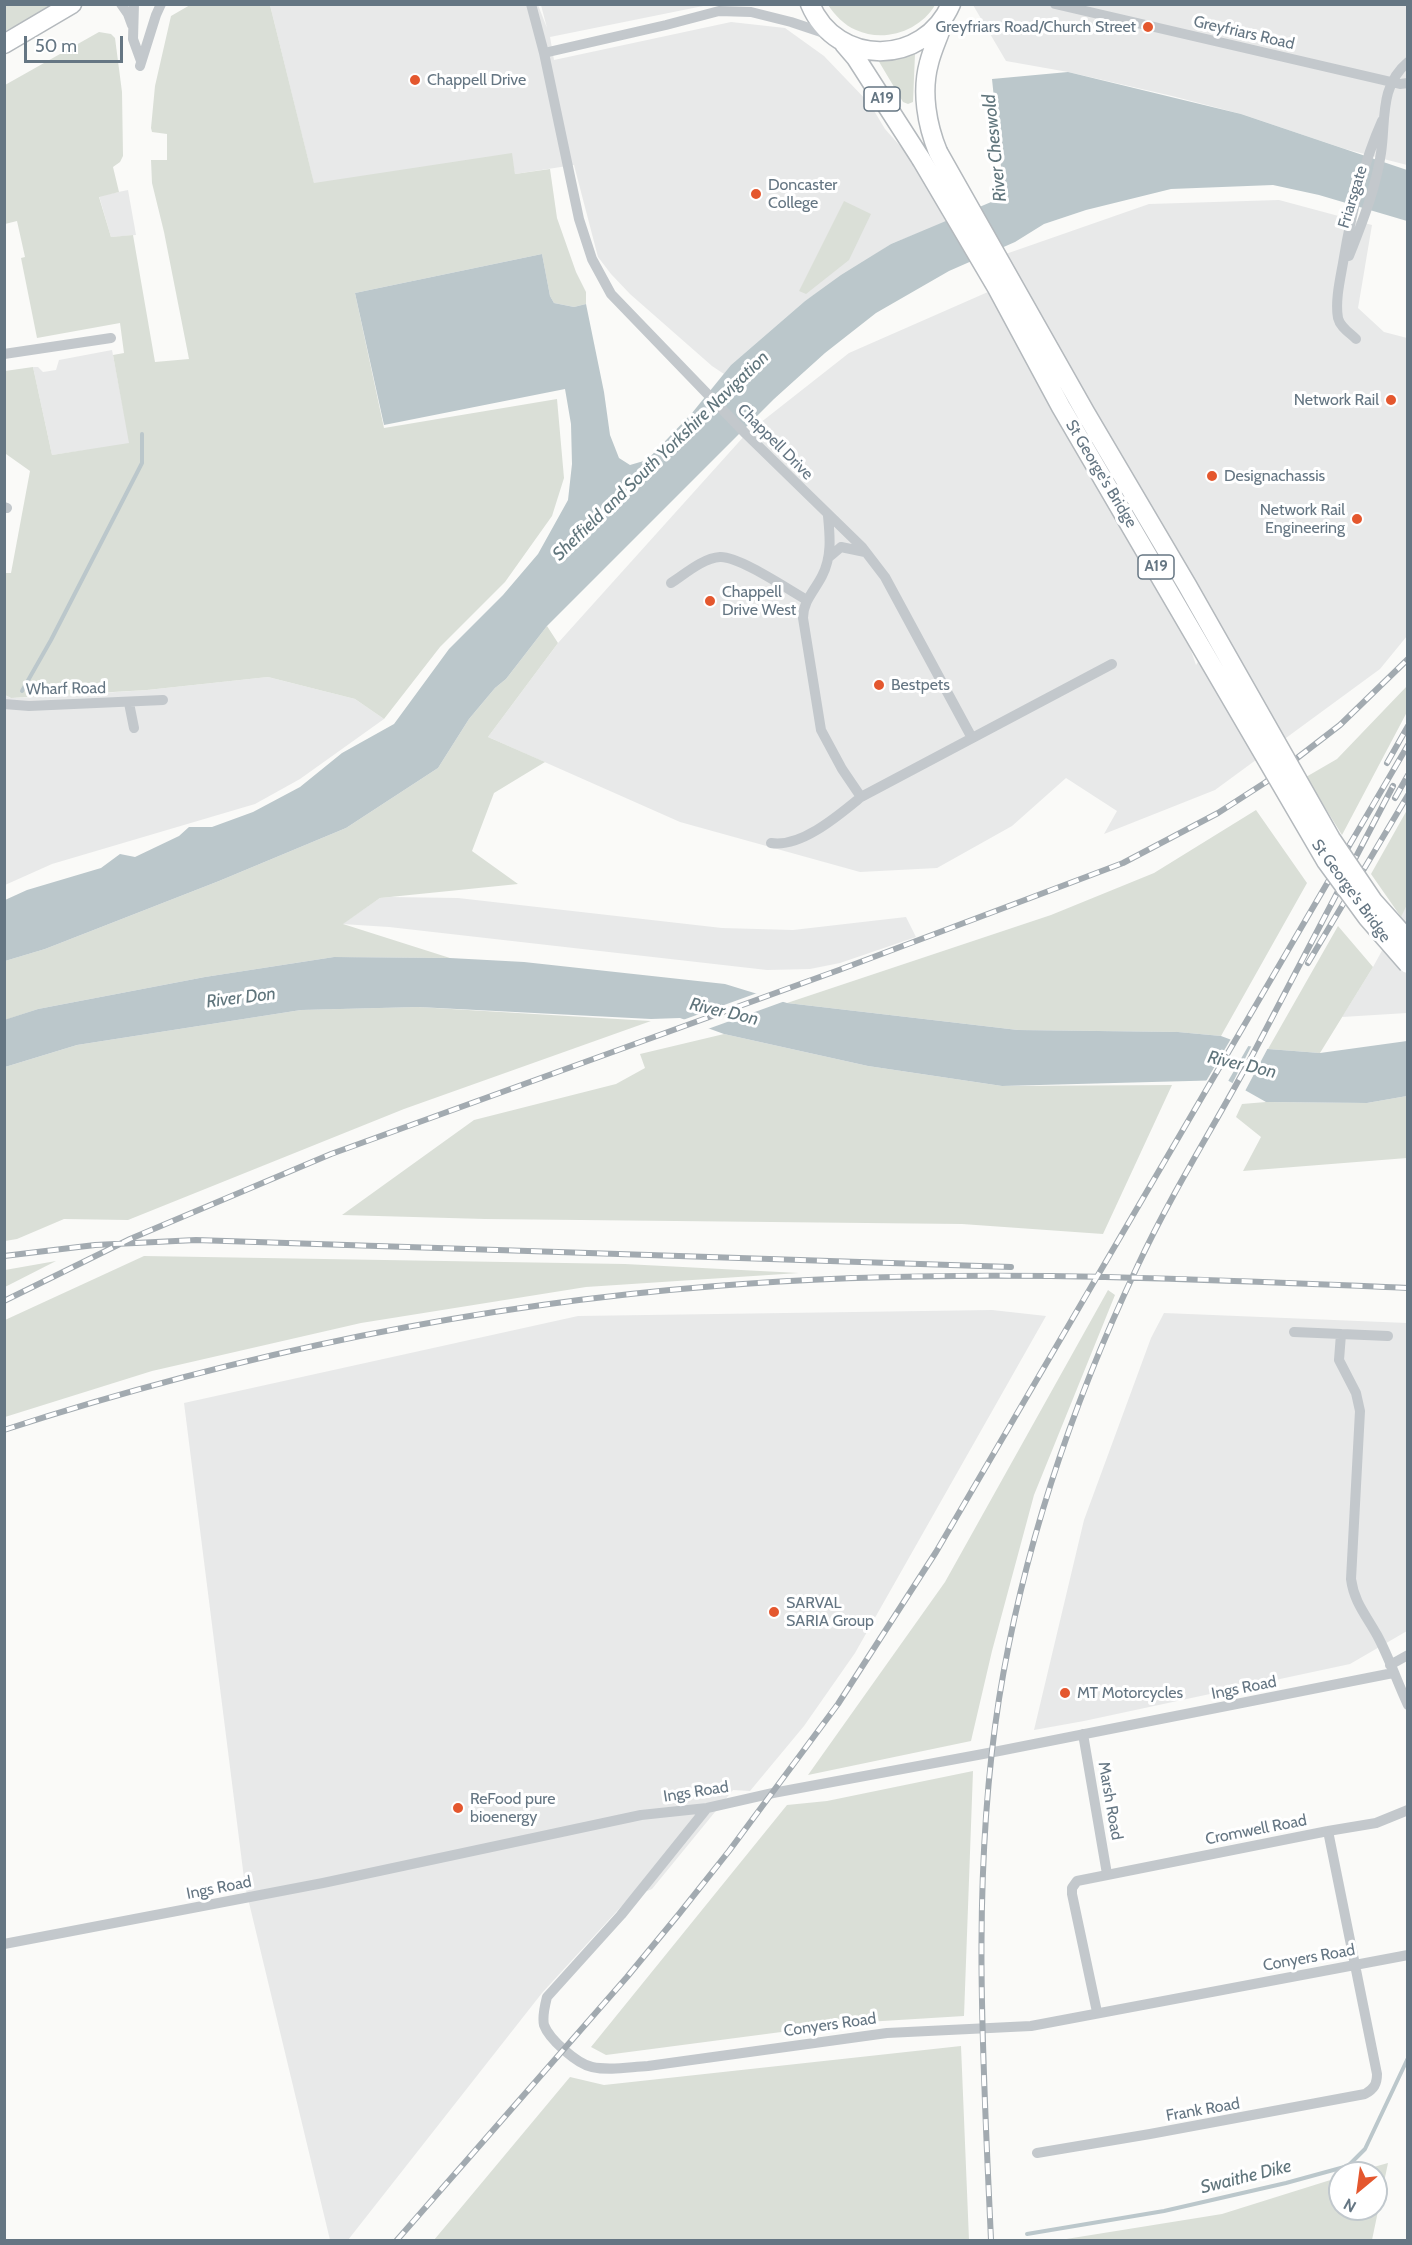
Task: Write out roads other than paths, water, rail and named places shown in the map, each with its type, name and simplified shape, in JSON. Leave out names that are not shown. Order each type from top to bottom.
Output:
[{"type":"highway","points":[[4,44],[72,4]]},
{"type":"highway","name":"St George's Bridge","points":[[810,4],[823,26],[856,58],[930,155],[1187,585],[1331,839],[1373,900],[1407,940]]},
{"type":"highway","points":[[838,39],[856,48],[873,52],[890,52],[907,48],[935,30],[949,10]]},
{"type":"highway","name":"St George's Bridge","points":[[949,10],[929,64],[926,85],[930,155],[997,288],[1061,407],[1326,861],[1367,917],[1407,964]]},
{"type":"street","points":[[121,4],[133,28]]},
{"type":"street","points":[[134,4],[134,44],[141,64],[162,4]]},
{"type":"street","name":"Chappell Drive","points":[[531,4],[544,53],[579,219],[592,259],[611,294],[746,434],[866,552],[885,577],[972,738]]},
{"type":"street","name":"Greyfriars Road","points":[[1055,4],[1083,7],[1391,82],[1407,83]]},
{"type":"street","points":[[544,53],[719,11],[733,10],[791,22],[838,39]]},
{"type":"street","points":[[1391,82],[1395,74],[1407,62]]},
{"type":"street","name":"Friarsgate","points":[[1356,339],[1343,327],[1338,318],[1340,279],[1352,212],[1370,149],[1382,121],[1391,82]]},
{"type":"street","name":"Friarsgate","points":[[1340,279],[1365,215],[1381,153],[1382,121]]},
{"type":"street","points":[[4,354],[111,338]]},
{"type":"street","points":[[828,516],[830,547],[828,558],[822,577],[807,600],[803,618],[822,730],[842,769],[861,797]]},
{"type":"street","points":[[828,558],[841,547],[866,552]]},
{"type":"street","points":[[671,583],[709,560],[722,557],[742,564],[807,600]]},
{"type":"street","points":[[771,843],[782,845],[794,842],[836,818],[861,797],[1112,664]]},
{"type":"street","name":"Wharf Road","points":[[4,704],[29,706],[163,700]]},
{"type":"street","name":"Wharf Road","points":[[129,703],[134,728]]},
{"type":"street","points":[[1294,1332],[1388,1336]]},
{"type":"street","points":[[1341,1334],[1339,1360],[1356,1394],[1360,1411],[1351,1579],[1357,1604],[1377,1635],[1407,1705]]},
{"type":"street","name":"Ings Road","points":[[4,1944],[323,1883],[641,1815],[707,1808],[773,1792],[1083,1734],[1392,1669],[1407,1655]]},
{"type":"street","name":"Marsh Road","points":[[1083,1734],[1107,1874]]},
{"type":"street","name":"Conyers Road","points":[[707,1808],[621,1915],[547,1997],[544,2007],[544,2024],[553,2040],[582,2064],[591,2067],[613,2068],[648,2066],[887,2033],[1031,2026],[1407,1955]]},
{"type":"street","name":"Cromwell Road","points":[[1097,2012],[1072,1888],[1077,1881],[1376,1823],[1407,1810]]},
{"type":"street","points":[[1328,1831],[1354,1965]]},
{"type":"street","name":"Frank Road","points":[[1037,2153],[1365,2094],[1377,2082],[1377,2074],[1354,1965]]},
{"type":"water","name":"Sheffield and South Yorkshire Navigation","points":[[1068,72],[1241,114],[1407,170],[1407,221],[1319,195],[1273,185],[1171,189],[1086,210],[1044,224],[1015,242],[949,271],[876,313],[825,353],[774,399],[547,626],[506,679],[495,688],[469,719],[438,768],[346,828],[219,881],[45,949],[5,961],[5,900],[27,890],[101,868],[120,854],[135,857],[179,836],[189,827],[212,827],[253,812],[300,787],[342,753],[394,724],[449,649],[503,595],[538,554],[568,500],[572,464],[571,424],[565,389],[384,425],[355,293],[542,254],[550,296],[554,303],[574,307],[586,304],[604,392],[610,435],[619,458],[630,465],[647,460],[692,413],[731,365],[805,301],[891,244],[996,200],[1002,194],[992,79]]},
{"type":"water","name":"River Don","points":[[334,957],[450,958],[524,962],[725,984],[787,1003],[1018,1030],[1178,1032],[1221,1036],[1248,1046],[1268,1049],[1320,1053],[1407,1041],[1407,1096],[1367,1103],[1266,1102],[1227,1080],[1002,1086],[868,1066],[724,1034],[680,1018],[651,1019],[418,1007],[301,1010],[77,1045],[5,1067],[4,1020],[38,1009],[205,977]]},
{"type":"waterway","points":[[22,691],[51,640],[142,463],[142,434]]},
{"type":"waterway","name":"Swaithe Dike","points":[[1027,2234],[1164,2211],[1348,2166],[1365,2149],[1408,2058]]},
{"type":"railway","points":[[4,1301],[130,1239],[331,1154],[839,970],[1123,863],[1218,813],[1266,782],[1340,725],[1408,659]]},
{"type":"railway","points":[[1387,763],[1408,726]]},
{"type":"railway","points":[[397,2240],[627,1977],[679,1914],[729,1851],[838,1704],[936,1552],[1408,745]]},
{"type":"railway","points":[[1395,798],[1408,775]]},
{"type":"railway","points":[[991,2240],[981,1969],[985,1834],[990,1766],[999,1699],[1009,1643],[1036,1532],[1053,1477],[1092,1370],[1138,1265],[1179,1185],[1253,1054],[1393,786]]},
{"type":"railway","points":[[1308,963],[1408,795]]},
{"type":"railway","points":[[4,1256],[95,1245],[196,1240],[1011,1267]]},
{"type":"railway","points":[[4,1430],[91,1403],[267,1356],[445,1320],[625,1295],[802,1280],[975,1276],[1148,1278],[1408,1288]]},
{"type":"place","name":"Greyfriars Road/Church Street","points":[[1148,27]]},
{"type":"place","name":"Chappell Drive","points":[[415,80]]},
{"type":"place","name":"Doncaster College","points":[[756,194]]},
{"type":"place","name":"Network Rail","points":[[1391,400]]},
{"type":"place","name":"Designachassis","points":[[1212,476]]},
{"type":"place","name":"Network Rail Engineering","points":[[1357,519]]},
{"type":"place","name":"Chappell Drive West","points":[[710,601]]},
{"type":"place","name":"Bestpets","points":[[879,685]]},
{"type":"place","name":"SARVAL SARIA Group","points":[[774,1612]]},
{"type":"place","name":"MT Motorcycles","points":[[1065,1693]]},
{"type":"place","name":"ReFood pure bioenergy","points":[[458,1808]]},
{"type":"water label","name":"River Cheswold","points":[[995,148]]}]
